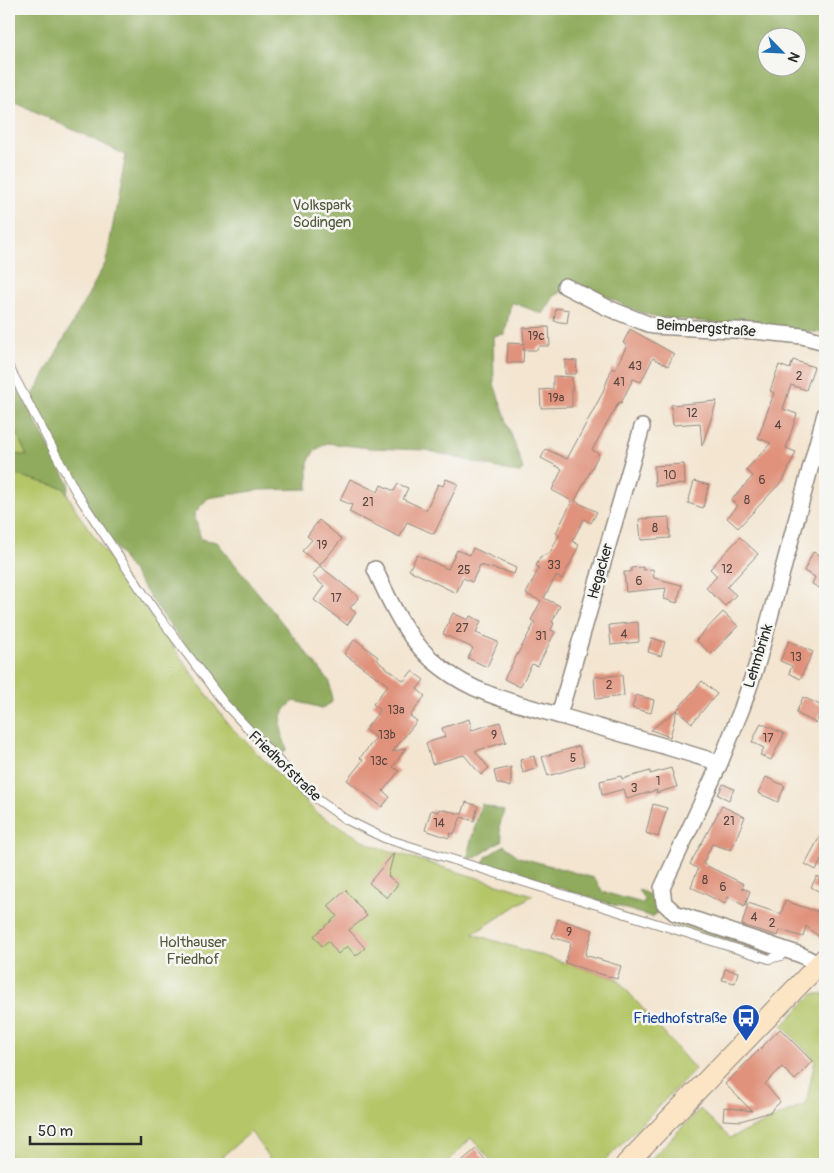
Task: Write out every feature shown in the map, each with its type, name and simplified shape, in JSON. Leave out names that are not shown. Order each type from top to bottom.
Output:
[{"type":"main road","points":[[626,1164],[823,964]]},
{"type":"street","name":"Beimbergstraße","points":[[565,286],[608,308],[653,326],[754,331],[802,336],[825,342]]},
{"type":"street","name":"Lehmbrink","points":[[784,948],[675,913],[664,903],[662,888],[720,763],[758,661],[825,414]]},
{"type":"street","name":"Hegacker","points":[[559,715],[642,427]]},
{"type":"street","points":[[375,569],[394,611],[422,650],[440,668],[473,688],[497,698],[720,763]]},
{"type":"street","points":[[784,948],[823,964]]},
{"type":"lane","name":"Friedhofstraße","points":[[9,367],[76,492],[155,611],[224,703],[310,794],[345,819],[384,838],[769,958],[781,956],[784,948]]},
{"type":"green space","name":"Volkspark Sodingen","points":[[9,9],[825,9],[825,333],[655,317],[576,283],[572,295],[561,292],[555,295],[543,314],[511,302],[505,334],[493,336],[494,384],[523,469],[518,473],[426,450],[369,448],[327,443],[314,451],[308,463],[308,489],[259,490],[208,498],[194,514],[201,539],[217,542],[330,682],[332,702],[322,708],[295,701],[285,710],[282,716],[281,729],[287,749],[279,756],[226,701],[157,607],[83,500],[30,401],[106,262],[126,155],[9,99]]},
{"type":"green space","points":[[9,373],[69,484],[67,494],[64,488],[9,473],[9,453],[27,456],[9,416]]},
{"type":"green space","points":[[9,416],[27,456],[9,453]]},
{"type":"green space","name":"Holthauser Friedhof","points":[[9,473],[64,488],[79,515],[228,724],[318,814],[371,845],[533,895],[473,934],[617,979],[695,1069],[602,1164],[494,1164],[471,1138],[446,1164],[273,1164],[251,1132],[213,1164],[9,1164]]},
{"type":"green space","points":[[481,804],[504,811],[499,828],[502,840],[477,857],[468,859],[469,848]]},
{"type":"green space","points":[[504,845],[519,857],[594,878],[603,892],[642,903],[645,900],[638,890],[650,895],[656,900],[659,912],[652,917],[483,864],[486,857]]},
{"type":"green space","points":[[669,918],[772,952],[768,953],[670,923]]},
{"type":"green space","points":[[813,994],[825,994],[825,1164],[646,1164],[700,1109],[730,1138],[806,1104],[815,1060],[782,1026]]},
{"type":"building","points":[[556,308],[569,310],[567,323],[554,321]]},
{"type":"building","points":[[549,327],[550,346],[540,346],[536,350],[524,350],[524,347],[523,363],[507,363],[508,343],[524,344],[523,328]]},
{"type":"building","points":[[630,329],[674,354],[668,366],[653,358],[641,382],[633,379],[621,403],[619,402],[592,450],[599,454],[575,501],[597,512],[591,523],[584,519],[572,541],[579,545],[571,562],[562,579],[556,576],[544,598],[560,606],[552,622],[554,623],[551,630],[555,632],[538,666],[532,664],[520,687],[504,679],[535,622],[531,620],[541,601],[526,594],[539,568],[536,566],[540,557],[550,553],[559,535],[556,533],[572,501],[552,490],[562,469],[541,458],[546,449],[567,459],[602,394],[612,368],[615,370],[627,345],[623,343]]},
{"type":"building","points":[[565,360],[577,361],[576,374],[565,374]]},
{"type":"building","points":[[793,360],[814,367],[806,390],[791,385],[783,409],[797,414],[786,448],[796,452],[784,479],[738,528],[727,518],[738,506],[731,500],[753,476],[746,470],[771,443],[758,438],[774,393],[770,391],[779,365],[790,369]]},
{"type":"building","points":[[553,376],[572,377],[572,407],[541,408],[540,390],[553,389]]},
{"type":"building","points":[[717,401],[702,446],[700,423],[673,425],[671,405]]},
{"type":"building","points":[[684,464],[685,484],[655,486],[654,466]]},
{"type":"building","points":[[350,479],[378,492],[381,485],[394,491],[398,484],[408,488],[403,499],[426,510],[438,484],[443,486],[446,479],[458,484],[434,534],[407,522],[400,537],[349,512],[352,505],[340,500]]},
{"type":"building","points":[[694,481],[709,485],[703,508],[688,503]]},
{"type":"building","points":[[669,517],[670,538],[641,540],[639,519]]},
{"type":"building","points":[[319,520],[342,539],[320,565],[302,551],[312,540],[307,536]]},
{"type":"building","points":[[740,537],[758,554],[727,587],[736,595],[725,606],[706,588],[717,576],[710,569]]},
{"type":"building","points":[[473,548],[516,568],[514,574],[480,565],[472,582],[463,578],[456,593],[409,570],[417,555],[448,569],[457,550],[470,555]]},
{"type":"building","points":[[813,552],[824,557],[825,554],[825,591],[812,584],[815,577],[804,571]]},
{"type":"building","points":[[320,566],[359,597],[350,608],[356,613],[347,625],[314,600],[324,586],[312,576]]},
{"type":"building","points":[[643,567],[643,570],[653,569],[654,578],[682,585],[677,603],[664,599],[666,588],[626,592],[624,572],[631,572],[631,568]]},
{"type":"building","points":[[723,612],[738,626],[711,654],[696,640]]},
{"type":"building","points":[[453,613],[468,620],[470,616],[481,621],[476,633],[498,642],[487,667],[468,658],[473,648],[443,634]]},
{"type":"building","points":[[638,622],[639,642],[611,645],[609,625]]},
{"type":"building","points":[[652,638],[665,642],[661,656],[648,652]]},
{"type":"building","points":[[355,639],[378,657],[377,659],[381,664],[404,681],[412,671],[424,680],[417,689],[425,696],[410,716],[417,721],[392,752],[406,748],[393,767],[399,771],[383,791],[390,797],[382,807],[347,780],[363,760],[360,758],[376,738],[365,730],[380,710],[373,704],[388,685],[344,654]]},
{"type":"building","points":[[789,641],[813,652],[800,679],[789,673],[792,666],[780,661]]},
{"type":"building","points":[[622,675],[624,696],[596,699],[594,677]]},
{"type":"building","points":[[702,681],[717,694],[692,723],[677,710]]},
{"type":"building","points":[[636,695],[654,700],[651,713],[632,708]]},
{"type":"building","points":[[803,697],[824,707],[816,723],[796,713]]},
{"type":"building","points":[[677,710],[670,737],[651,730]]},
{"type":"building","points":[[469,719],[472,730],[500,722],[506,742],[475,751],[489,768],[481,775],[464,755],[432,764],[426,743],[445,737],[442,728]]},
{"type":"building","points":[[761,723],[784,734],[771,760],[760,755],[764,748],[752,742]]},
{"type":"building","points":[[579,746],[585,765],[548,776],[542,757]]},
{"type":"building","points":[[534,756],[537,768],[523,773],[520,760]]},
{"type":"building","points":[[511,767],[511,787],[497,783],[494,771]]},
{"type":"building","points":[[671,768],[677,787],[656,793],[657,790],[627,799],[624,789],[602,795],[600,781],[621,776],[622,779],[650,771],[650,774]]},
{"type":"building","points":[[766,777],[785,786],[778,802],[758,793]]},
{"type":"building","points":[[723,784],[734,789],[729,800],[718,795]]},
{"type":"building","points":[[466,802],[478,806],[474,821],[461,817],[454,834],[450,833],[449,838],[425,830],[431,810],[438,812],[439,809],[462,814]]},
{"type":"building","points":[[653,804],[667,808],[658,837],[646,833]]},
{"type":"building","points":[[722,806],[745,817],[731,850],[712,844],[703,864],[744,884],[742,888],[750,891],[745,906],[728,897],[725,904],[691,887],[698,869],[690,864]]},
{"type":"building","points":[[825,827],[825,853],[816,870],[805,864]]},
{"type":"building","points":[[394,853],[388,876],[398,884],[387,898],[369,883]]},
{"type":"building","points":[[817,876],[825,880],[825,895],[811,887]]},
{"type":"building","points":[[346,890],[367,916],[349,930],[365,948],[356,956],[347,946],[338,954],[328,941],[322,946],[314,936],[337,916],[328,906]]},
{"type":"building","points":[[785,901],[825,914],[825,942],[806,926],[803,937],[780,930],[778,936],[742,925],[748,903],[781,914]]},
{"type":"building","points":[[558,919],[593,930],[585,955],[621,966],[617,979],[565,963],[571,943],[552,937]]},
{"type":"building","points":[[725,969],[738,972],[735,983],[722,980]]},
{"type":"building","points":[[780,1029],[812,1061],[795,1080],[782,1067],[765,1084],[780,1102],[770,1112],[741,1121],[723,1120],[724,1107],[752,1111],[725,1084]]},
{"type":"building","points":[[476,1149],[489,1164],[458,1164]]},
{"type":"place","name":"Friedhofstraße","points":[[746,1042]]}]
